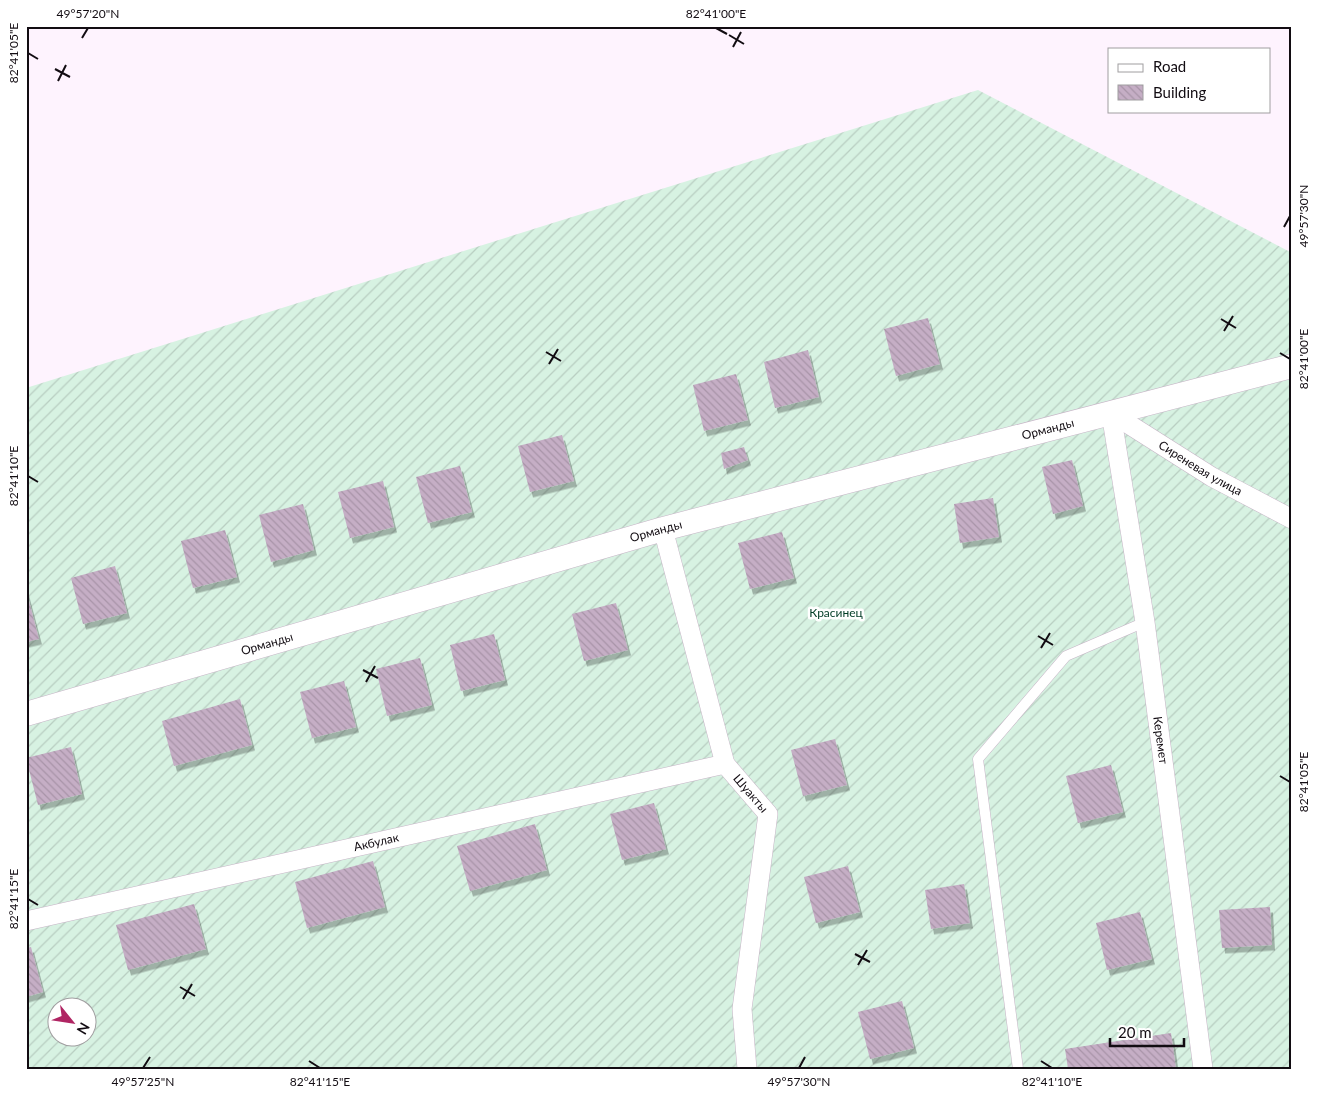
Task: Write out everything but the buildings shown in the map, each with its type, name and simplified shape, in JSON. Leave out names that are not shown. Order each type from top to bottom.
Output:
[{"type":"street","name":"Орманды","points":[[26,714],[663,529],[1292,366]]},
{"type":"street","name":"Сиреневая улица","points":[[1111,413],[1212,477],[1292,520]]},
{"type":"street","name":"Керемет","points":[[1111,413],[1146,622],[1203,1069]]},
{"type":"street","name":"Шуакты","points":[[663,529],[725,764],[768,814],[742,1009],[747,1069]]},
{"type":"street","name":"Акбулак","points":[[26,921],[725,764]]},
{"type":"lane","points":[[1018,1069],[978,759],[1066,656],[1146,622]]},
{"type":"green space","name":"Красинец","points":[[978,90],[1292,253],[1292,1069],[26,1069],[26,388]]}]
